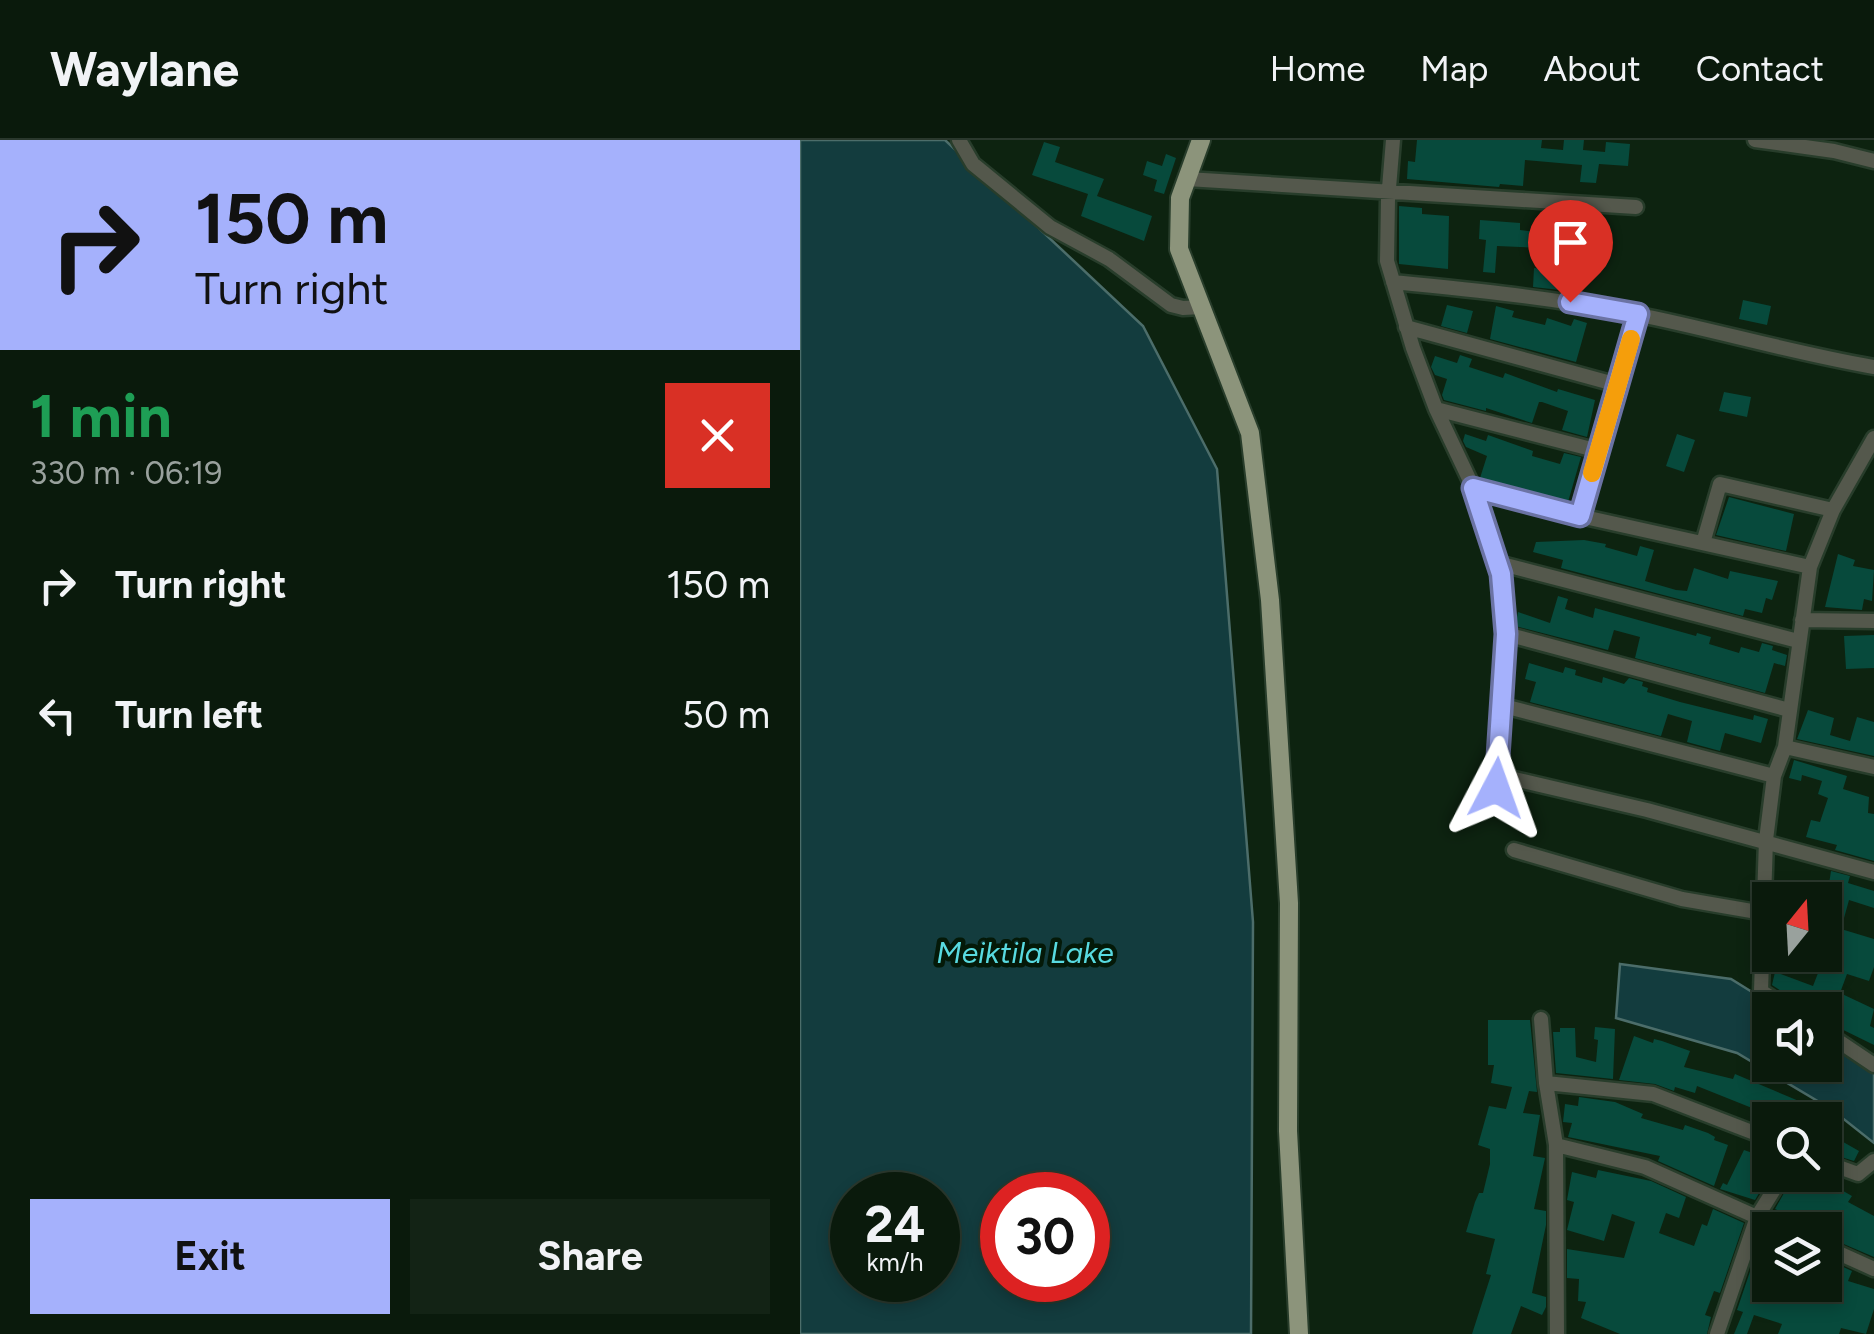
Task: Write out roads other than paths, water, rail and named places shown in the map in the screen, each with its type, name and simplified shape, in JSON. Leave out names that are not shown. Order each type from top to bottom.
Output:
[{"type":"main road","points":[[1200,140],[1180,198],[1178,248],[1250,434],[1270,600],[1290,903],[1288,1131],[1299,1334]]},
{"type":"street","points":[[959,140],[973,164],[1050,227],[1109,259],[1172,305],[1201,307]]},
{"type":"street","points":[[1394,140],[1388,190],[1387,261],[1436,409],[1473,488],[1498,563],[1506,634],[1496,782],[1766,840],[1874,872]]},
{"type":"street","points":[[1755,140],[1874,161]]},
{"type":"street","points":[[1187,179],[1636,207]]},
{"type":"street","points":[[1393,282],[1535,296],[1638,314],[1798,354],[1874,367]]},
{"type":"street","points":[[1580,516],[1638,314]]},
{"type":"street","points":[[1406,327],[1618,384]]},
{"type":"street","points":[[1436,409],[1599,450]]},
{"type":"street","points":[[1764,882],[1774,776],[1785,748],[1810,567],[1833,510],[1874,438]]},
{"type":"street","points":[[1703,544],[1720,484],[1833,510]]},
{"type":"street","points":[[1473,488],[1810,567]]},
{"type":"street","points":[[1498,563],[1798,641]]},
{"type":"street","points":[[1802,620],[1874,621]]},
{"type":"street","points":[[1506,634],[1789,710]]},
{"type":"street","points":[[1500,705],[1774,776]]},
{"type":"street","points":[[1785,748],[1874,767]]},
{"type":"street","points":[[1514,850],[1682,899],[1752,911]]},
{"type":"street","points":[[1542,1019],[1556,1145],[1557,1334]]},
{"type":"street","points":[[1842,1043],[1874,1065]]},
{"type":"street","points":[[1546,1082],[1654,1094],[1752,1132]]},
{"type":"street","points":[[1556,1145],[1645,1167],[1752,1215]]},
{"type":"street","points":[[1842,1168],[1858,1174],[1874,1161]]},
{"type":"street","points":[[1717,1334],[1752,1232]]},
{"type":"street","points":[[1842,1255],[1874,1269]]},
{"type":"water","name":"Meiktila Lake","points":[[800,140],[945,140],[1143,326],[1217,469],[1253,922],[1251,1334],[800,1334]]},
{"type":"water","points":[[1620,964],[1731,979],[1752,992],[1752,1062],[1737,1053],[1616,1018]]},
{"type":"water","points":[[1842,1048],[1874,1072],[1874,1143],[1842,1118],[1842,1102],[1819,1102],[1786,1082],[1842,1082]]}]
